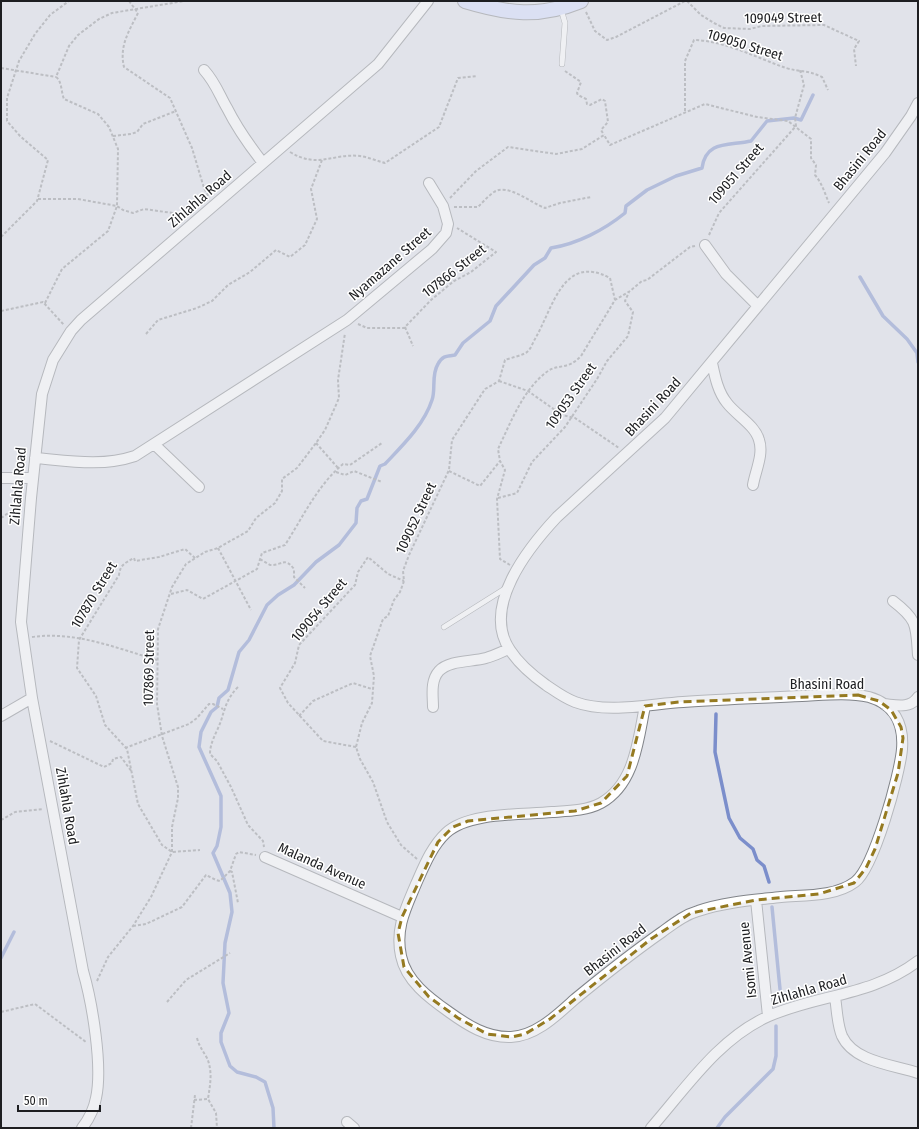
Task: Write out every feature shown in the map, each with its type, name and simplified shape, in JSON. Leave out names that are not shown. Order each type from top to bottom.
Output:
[{"type":"street","name":"Zihlahla Road","points":[[82,1128],[92,1113],[98,1086],[96,1049],[90,996],[83,971],[32,698],[23,639],[22,606],[31,498],[44,383],[52,360],[71,331],[90,311],[202,217],[213,205],[264,163],[378,64],[428,1]]},
{"type":"street","points":[[465,1],[510,12],[534,13],[583,5]]},
{"type":"street","points":[[204,70],[215,83],[226,108],[245,140],[264,163]]},
{"type":"street","name":"Bhasini Road","points":[[645,706],[632,766],[618,788],[601,803],[575,811],[489,818],[460,823],[445,834],[438,842],[424,866],[402,917],[398,933],[402,961],[409,976],[417,986],[445,1010],[472,1027],[487,1034],[512,1037],[531,1032],[550,1020],[651,939],[680,919],[701,910],[756,900],[819,894],[833,891],[854,883],[863,872],[875,849],[901,758],[903,738],[901,727],[896,717],[884,704],[870,697],[858,695],[829,695],[679,702],[645,706],[595,707],[571,701],[535,677],[519,662],[509,649],[500,630],[499,623],[500,612],[517,570],[545,530],[557,517],[665,418],[884,153],[911,116],[918,103]]},
{"type":"street","name":"Nyamazane Street","points":[[35,458],[108,463],[135,456],[347,320],[432,249],[446,233],[448,229],[442,206],[429,183]]},
{"type":"street","points":[[705,245],[726,274],[758,306]]},
{"type":"street","points":[[712,363],[719,389],[726,402],[753,429],[759,440],[760,451],[753,485]]},
{"type":"street","points":[[154,444],[199,487]]},
{"type":"street","points":[[1,478],[33,478]]},
{"type":"street","points":[[893,602],[908,612],[916,626],[918,655]]},
{"type":"street","points":[[433,707],[433,688],[435,678],[442,668],[452,664],[486,658],[509,649]]},
{"type":"street","points":[[884,704],[906,706],[915,702],[918,697]]},
{"type":"street","points":[[1,716],[32,698]]},
{"type":"street","name":"Malanda Avenue","points":[[265,857],[402,917]]},
{"type":"street","name":"Isomi Avenue","points":[[756,900],[768,1016]]},
{"type":"street","name":"Zihlahla Road","points":[[651,1128],[723,1047],[736,1036],[768,1016],[808,1002],[835,997],[888,980],[918,961]]},
{"type":"street","points":[[835,997],[840,1030],[846,1043],[866,1057],[918,1072]]},
{"type":"lane","points":[[561,9],[565,23],[562,64]]},
{"type":"lane","points":[[444,626],[509,587]]},
{"type":"path","points":[[1,237],[38,200],[48,160],[20,136],[7,121],[7,98],[15,70],[19,61],[50,15],[69,1]]},
{"type":"path","points":[[129,1],[138,13],[123,42],[122,57],[124,67],[170,98],[192,148],[204,188],[213,205]]},
{"type":"path","points":[[56,77],[69,46],[78,35],[112,13],[184,1]]},
{"type":"path","name":"109049 Street","points":[[583,5],[595,31],[607,40],[616,38],[686,1],[701,15],[724,28],[750,29],[762,26],[824,24],[859,41],[854,50],[856,66]]},
{"type":"path","name":"109050 Street","points":[[685,111],[685,61],[694,40],[709,40],[788,69],[811,71],[822,77],[828,90]]},
{"type":"path","points":[[562,64],[568,74],[581,82],[577,93],[578,96],[586,99],[587,104],[590,105],[602,99],[605,101],[609,119],[601,130],[610,145],[685,111],[705,104],[757,117],[788,121],[811,139],[811,158],[816,165],[815,175],[821,182],[822,189],[834,214]]},
{"type":"path","points":[[1,68],[56,77],[61,83],[61,91],[64,99],[98,114],[109,127],[118,149],[117,206],[108,230],[62,269],[45,303]]},
{"type":"path","points":[[796,126],[795,118],[804,85],[800,70]]},
{"type":"path","points":[[282,147],[302,159],[322,160],[360,156],[385,163],[440,127],[458,78],[477,76]]},
{"type":"path","points":[[113,136],[137,132],[144,124],[176,111]]},
{"type":"path","name":"109051 Street","points":[[705,245],[719,213],[796,126]]},
{"type":"path","points":[[442,206],[476,171],[508,147],[556,154],[582,148],[604,135]]},
{"type":"path","points":[[146,334],[158,320],[198,308],[212,301],[228,285],[250,272],[276,250],[290,257],[305,245],[317,219],[311,189],[322,160]]},
{"type":"path","points":[[442,206],[478,207],[493,192],[501,188],[509,190],[545,208],[560,203],[591,197]]},
{"type":"path","points":[[38,200],[78,199],[117,206],[123,210],[133,213],[144,209],[202,217]]},
{"type":"path","name":"107866 Street","points":[[405,327],[431,300],[454,281],[471,272],[496,252],[456,228],[448,229]]},
{"type":"path","points":[[517,570],[500,559],[497,498],[504,470],[500,461],[498,449],[528,391],[551,369],[575,362],[581,356],[615,300],[630,291],[642,281],[648,280],[690,247],[705,245]]},
{"type":"path","points":[[615,300],[610,278],[598,271],[576,273],[561,286],[541,330],[527,352],[504,360],[499,381],[528,391],[562,415],[571,418],[627,454]]},
{"type":"path","name":"109053 Street","points":[[497,498],[517,493],[532,462],[571,418],[607,361],[628,336],[633,312],[625,301],[630,291]]},
{"type":"path","points":[[1,311],[43,302],[71,331]]},
{"type":"path","points":[[347,320],[367,328],[405,327],[413,346]]},
{"type":"path","name":"107869 Street","points":[[90,996],[108,957],[133,926],[151,897],[172,852],[172,827],[178,798],[178,788],[162,736],[156,704],[158,629],[171,594],[172,587],[186,564],[205,552],[218,548],[248,531],[256,518],[275,503],[282,491],[282,479],[297,468],[325,430],[339,398],[338,380],[347,320]]},
{"type":"path","name":"109052 Street","points":[[356,747],[362,723],[372,703],[373,668],[370,656],[374,640],[383,619],[388,616],[394,600],[400,592],[404,581],[403,571],[409,555],[449,471],[452,440],[485,389],[499,381]]},
{"type":"path","points":[[316,443],[338,468]]},
{"type":"path","points":[[171,594],[187,590],[203,599],[257,568],[262,553],[285,546],[322,484],[336,472],[342,464],[350,465],[382,443]]},
{"type":"path","points":[[449,471],[480,486],[500,461]]},
{"type":"path","points":[[336,472],[345,475],[354,471],[382,482]]},
{"type":"path","points":[[1,518],[31,498]]},
{"type":"path","points":[[218,548],[234,581],[251,610]]},
{"type":"path","name":"107870 Street","points":[[172,852],[162,845],[138,804],[126,748],[105,725],[96,696],[77,668],[81,638],[119,575],[120,568],[124,563],[134,558],[135,561],[159,557],[185,549],[195,558]]},
{"type":"path","name":"109054 Street","points":[[356,747],[323,741],[288,703],[280,688],[295,663],[299,645],[355,585],[358,572],[368,556],[388,574],[404,581]]},
{"type":"path","points":[[260,559],[270,565],[286,562],[290,563],[294,569],[294,577],[305,588]]},
{"type":"path","points":[[23,639],[51,634],[81,638],[158,660]]},
{"type":"path","points":[[299,716],[313,701],[353,683],[373,689]]},
{"type":"path","name":"Malanda Avenue","points":[[238,687],[230,696],[223,709],[221,721],[210,747],[210,754],[217,761],[248,824],[263,841],[265,857]]},
{"type":"path","points":[[126,748],[162,736],[170,731],[189,724],[197,718],[206,707],[213,704],[223,709]]},
{"type":"path","name":"107870 Street","points":[[40,738],[104,767],[112,763],[113,759],[121,758],[132,773]]},
{"type":"path","points":[[356,747],[360,759],[374,782],[387,822],[401,845],[424,866]]},
{"type":"path","points":[[1,820],[16,812],[53,808]]},
{"type":"path","points":[[172,852],[200,850]]},
{"type":"path","points":[[133,926],[146,924],[182,908],[206,875],[220,881],[230,872],[235,857],[239,852],[265,857]]},
{"type":"path","points":[[230,872],[232,872],[238,903]]},
{"type":"path","points":[[167,1002],[186,980],[230,953]]},
{"type":"path","points":[[1,1012],[35,1004],[96,1049]]},
{"type":"path","points":[[197,1038],[199,1047],[206,1056],[211,1073],[208,1099],[216,1113],[217,1128]]},
{"type":"path","points":[[191,1128],[195,1095]]},
{"type":"path","points":[[194,1100],[208,1099]]},
{"type":"highlighted area","points":[[858,695],[879,701],[891,710],[901,727],[903,738],[898,773],[875,849],[866,868],[854,883],[819,894],[756,900],[691,913],[651,939],[550,1019],[525,1034],[512,1037],[487,1034],[458,1018],[429,997],[404,967],[398,933],[402,917],[438,842],[453,827],[468,821],[575,811],[601,803],[627,776],[645,706],[679,702]]},
{"type":"waterway","points":[[274,1128],[273,1108],[265,1082],[256,1077],[237,1072],[230,1066],[221,1042],[221,1033],[229,1013],[223,983],[225,943],[232,912],[230,893],[213,853],[217,846],[221,827],[221,796],[199,747],[201,732],[211,712],[217,707],[219,698],[228,690],[239,652],[249,640],[267,605],[278,595],[294,585],[316,562],[339,545],[356,523],[357,508],[361,501],[367,499],[380,466],[385,464],[424,418],[432,400],[436,368],[441,359],[455,355],[463,343],[490,321],[496,306],[534,265],[545,258],[551,248],[571,243],[590,235],[625,213],[626,206],[647,190],[676,176],[702,168],[704,159],[713,148],[727,144],[751,141],[767,121],[794,118],[801,120],[813,95]]},
{"type":"waterway","points":[[860,277],[883,316],[907,339],[917,353],[918,362]]},
{"type":"waterway","points":[[716,714],[715,752],[729,818],[740,838],[753,849],[757,860],[764,866],[769,882]]},
{"type":"waterway","points":[[772,907],[780,989]]},
{"type":"waterway","points":[[1,958],[14,932]]},
{"type":"waterway","points":[[717,1128],[725,1117],[773,1069],[776,1056],[776,1026]]}]
